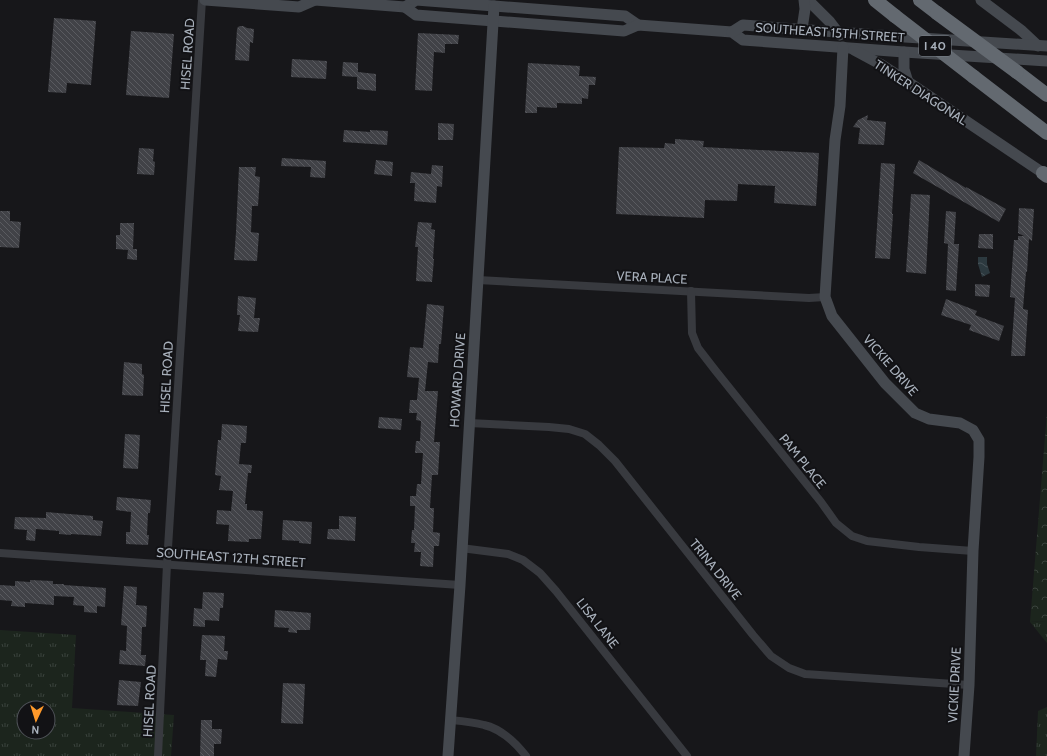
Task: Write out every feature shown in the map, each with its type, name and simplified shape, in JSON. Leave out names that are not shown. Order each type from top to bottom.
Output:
[{"type":"highway","name":"I 40","points":[[875,0],[1047,133]]},
{"type":"highway","name":"I 40","points":[[920,0],[1047,95]]},
{"type":"street","name":"SOUTHEAST 15TH STREET","points":[[204,0],[299,7],[315,0],[405,7],[416,15],[624,31],[638,25],[732,32],[743,40],[1047,61]]},
{"type":"street","name":"HISEL ROAD","points":[[158,756],[167,564],[204,0]]},
{"type":"street","name":"SOUTHEAST 15TH STREET","points":[[405,7],[416,0],[625,16],[638,25]]},
{"type":"street","points":[[802,29],[805,9],[804,0]]},
{"type":"street","name":"TINKER DIAGONAL","points":[[808,0],[830,22],[847,47],[880,64],[908,82],[1045,175]]},
{"type":"street","points":[[981,0],[1042,45],[1047,55]]},
{"type":"street","name":"HOWARD DRIVE","points":[[448,756],[460,585],[494,6]]},
{"type":"street","name":"SOUTHEAST 15TH STREET","points":[[732,32],[743,25],[1042,45]]},
{"type":"street","name":"VICKIE DRIVE","points":[[847,47],[835,140],[825,297],[832,316],[885,383],[915,413],[929,419],[960,423],[973,430],[979,440],[964,756]]},
{"type":"street","points":[[904,52],[904,69],[908,82]]},
{"type":"street","name":"VERA PLACE","points":[[478,280],[809,298],[825,297]]},
{"type":"street","name":"PAM PLACE","points":[[691,291],[692,333],[698,348],[821,502],[836,523],[852,536],[867,541],[974,551]]},
{"type":"street","name":"TRINA DRIVE","points":[[469,423],[569,429],[585,434],[599,444],[615,461],[771,656],[789,668],[805,674],[968,685]]},
{"type":"street","name":"LISA LANE","points":[[461,548],[508,554],[523,560],[540,573],[688,756]]},
{"type":"street","name":"SOUTHEAST 12TH STREET","points":[[0,553],[460,585]]},
{"type":"street","points":[[450,720],[484,724],[501,731],[516,743],[526,756]]},
{"type":"green space","points":[[1047,412],[1047,621],[1030,622]]},
{"type":"green space","points":[[1047,621],[1047,643],[1030,622]]},
{"type":"green space","points":[[0,630],[76,635],[72,708],[174,715],[171,756],[0,756]]},
{"type":"green space","points":[[1047,707],[1047,756],[1036,756],[1038,711]]},
{"type":"water","points":[[978,257],[987,257],[987,264],[990,273],[982,277],[978,264]]},
{"type":"building","points":[[54,18],[96,21],[91,85],[67,83],[66,93],[48,92]]},
{"type":"building","points":[[240,26],[254,29],[253,43],[250,42],[249,61],[235,60],[237,29]]},
{"type":"building","points":[[131,31],[174,34],[169,98],[126,95]]},
{"type":"building","points":[[418,33],[459,35],[458,44],[445,44],[445,53],[434,52],[432,91],[415,90]]},
{"type":"building","points":[[292,59],[327,61],[326,79],[291,77]]},
{"type":"building","points":[[343,62],[358,63],[358,72],[376,74],[376,91],[357,89],[357,77],[342,76]]},
{"type":"building","points":[[528,63],[580,66],[579,76],[596,77],[595,85],[589,85],[588,99],[582,98],[582,104],[557,103],[557,108],[537,107],[537,113],[525,113]]},
{"type":"building","points":[[868,115],[867,120],[886,122],[884,145],[858,144],[860,128],[853,127],[858,120]]},
{"type":"building","points":[[438,123],[454,124],[453,140],[438,140]]},
{"type":"building","points":[[344,130],[370,132],[370,130],[388,131],[387,145],[343,142]]},
{"type":"building","points":[[675,139],[704,141],[703,147],[819,153],[816,206],[774,203],[775,186],[738,184],[737,201],[705,200],[704,218],[616,214],[619,147],[664,148],[665,143],[675,144]]},
{"type":"building","points":[[139,148],[154,149],[154,175],[137,174]]},
{"type":"building","points":[[282,158],[326,161],[325,178],[310,177],[311,167],[281,166]]},
{"type":"building","points":[[376,160],[393,162],[392,176],[374,174]]},
{"type":"building","points":[[919,160],[966,188],[1006,209],[999,222],[913,173]]},
{"type":"building","points":[[881,163],[895,164],[890,259],[875,258]]},
{"type":"building","points":[[432,165],[443,166],[442,187],[437,186],[436,203],[414,201],[415,183],[410,183],[411,172],[431,174]]},
{"type":"building","points":[[239,167],[256,167],[255,176],[260,177],[258,206],[252,206],[251,232],[259,233],[257,261],[234,260]]},
{"type":"building","points":[[911,194],[930,195],[926,274],[906,272]]},
{"type":"building","points":[[1019,208],[1034,209],[1032,241],[1029,239],[1023,309],[1028,310],[1025,356],[1011,356],[1015,298],[1010,297],[1014,240],[1018,240],[1018,236],[1024,236],[1018,233]]},
{"type":"building","points":[[0,211],[10,211],[10,221],[21,222],[19,248],[0,247]]},
{"type":"building","points":[[946,211],[956,212],[954,244],[959,244],[956,291],[946,290],[948,244],[944,243]]},
{"type":"building","points":[[418,222],[432,223],[431,229],[435,230],[432,282],[416,281],[418,247],[415,247]]},
{"type":"building","points":[[120,223],[134,223],[133,249],[137,249],[137,260],[127,259],[128,250],[116,249],[116,235],[120,235]]},
{"type":"building","points":[[979,234],[993,234],[993,249],[978,248]]},
{"type":"building","points":[[975,284],[990,285],[989,297],[975,296]]},
{"type":"building","points":[[238,296],[256,298],[254,318],[260,318],[258,332],[238,331],[240,315],[237,315]]},
{"type":"building","points":[[946,299],[977,311],[975,315],[1004,326],[999,341],[969,330],[971,325],[941,315]]},
{"type":"building","points":[[427,304],[444,306],[438,363],[428,362],[425,391],[438,391],[434,442],[440,442],[438,475],[432,475],[430,508],[434,508],[433,532],[440,533],[439,546],[434,546],[433,567],[420,566],[421,552],[414,552],[415,543],[411,543],[412,530],[414,530],[415,506],[410,506],[410,496],[416,496],[417,484],[421,484],[423,453],[415,453],[416,441],[420,441],[421,421],[416,420],[417,413],[409,413],[410,400],[417,400],[419,378],[407,377],[410,347],[423,348]]},
{"type":"building","points":[[124,362],[142,364],[142,374],[144,375],[143,396],[122,395]]},
{"type":"building","points":[[379,417],[402,419],[401,430],[378,428]]},
{"type":"building","points":[[222,424],[247,426],[246,443],[241,443],[239,464],[252,465],[251,473],[248,473],[245,504],[247,504],[247,510],[263,511],[261,539],[249,539],[249,542],[228,541],[229,525],[216,524],[217,510],[231,511],[233,491],[219,490],[221,476],[215,475],[218,440],[221,440]]},
{"type":"building","points":[[125,434],[140,435],[138,469],[123,468]]},
{"type":"building","points":[[117,497],[151,500],[150,513],[148,513],[148,545],[126,544],[126,532],[130,532],[131,512],[116,510]]},
{"type":"building","points":[[46,512],[93,516],[93,520],[103,521],[101,536],[59,534],[59,531],[36,529],[35,541],[26,540],[27,530],[14,529],[15,517],[46,518]]},
{"type":"building","points":[[339,516],[356,517],[355,541],[327,539],[328,529],[339,529]]},
{"type":"building","points":[[283,520],[312,522],[311,544],[299,543],[299,541],[282,540]]},
{"type":"building","points":[[30,580],[53,581],[53,584],[106,588],[105,607],[97,606],[97,613],[84,612],[84,606],[73,605],[74,597],[54,596],[54,605],[25,603],[25,607],[11,606],[12,601],[0,600],[0,585],[15,586],[15,581],[30,582]]},
{"type":"building","points":[[124,586],[137,587],[136,605],[147,606],[146,627],[142,627],[141,655],[146,655],[145,666],[119,664],[120,650],[126,651],[127,626],[121,625]]},
{"type":"building","points":[[203,592],[224,593],[223,608],[220,608],[219,621],[205,620],[205,627],[193,626],[194,608],[202,609]]},
{"type":"building","points":[[275,610],[311,613],[310,630],[297,630],[297,633],[288,632],[289,628],[274,627]]},
{"type":"building","points":[[202,635],[225,636],[224,651],[228,651],[227,660],[218,659],[216,677],[205,676],[206,660],[200,660]]},
{"type":"building","points":[[119,680],[141,682],[138,706],[117,705]]},
{"type":"building","points":[[283,683],[305,684],[303,724],[281,723]]},
{"type":"building","points":[[201,720],[212,720],[212,729],[222,729],[221,744],[214,744],[214,756],[200,756]]}]
